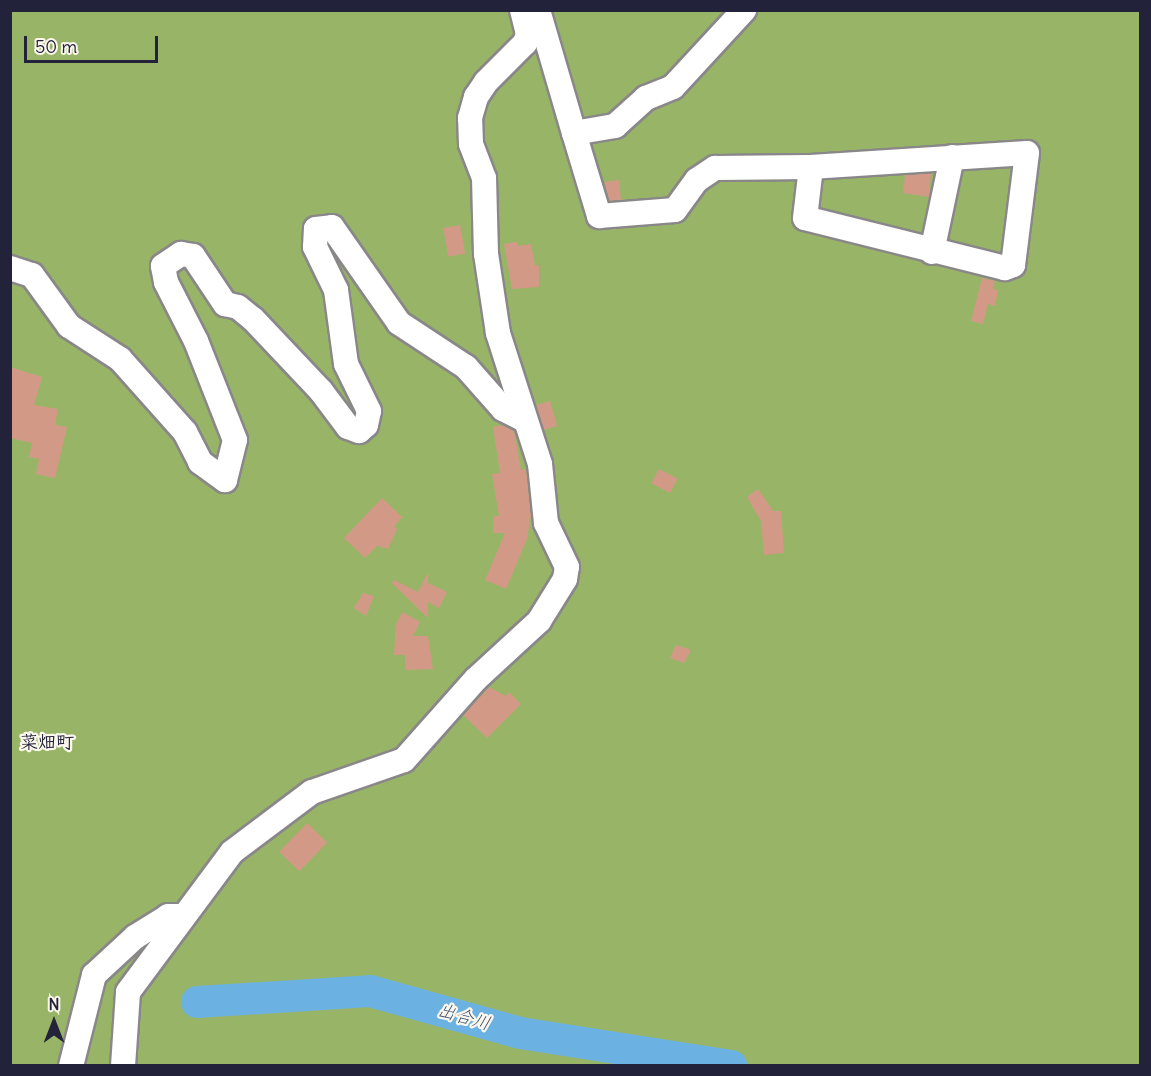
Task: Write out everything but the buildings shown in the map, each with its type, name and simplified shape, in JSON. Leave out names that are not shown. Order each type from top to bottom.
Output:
[{"type":"street","points":[[123,1065],[128,992],[232,852],[312,792],[404,760],[419,747],[445,711],[545,613],[565,579],[567,567],[546,523],[540,464],[525,420],[491,299],[484,178],[471,144],[470,118],[486,82],[525,43],[528,34],[522,10]]},
{"type":"street","points":[[538,10],[599,216],[675,210],[697,180],[715,168],[811,167],[1027,153],[1013,265],[1005,268],[932,252],[805,218],[811,167]]},
{"type":"street","points":[[574,133],[615,126],[646,98],[673,87],[744,10]]},
{"type":"street","points":[[932,252],[952,157]]},
{"type":"street","points":[[10,268],[32,275],[69,326],[120,360],[185,432],[200,462],[225,480],[235,440],[196,341],[166,282],[163,266],[181,254],[193,256],[225,304],[238,307],[253,319],[321,391],[348,427],[359,431],[366,425],[369,411],[346,364],[336,290],[315,247],[316,229],[332,227],[399,322],[466,367],[503,409],[525,420]]},
{"type":"street","points":[[71,1065],[94,975],[135,937],[168,916],[183,916]]},
{"type":"green space","points":[[11,11],[1140,11],[1140,1065],[11,1065]]},
{"type":"waterway","name":"出合川","points":[[197,1002],[370,991],[520,1033],[731,1066]]},
{"type":"district","name":"菜畑町","points":[[47,742]]}]
